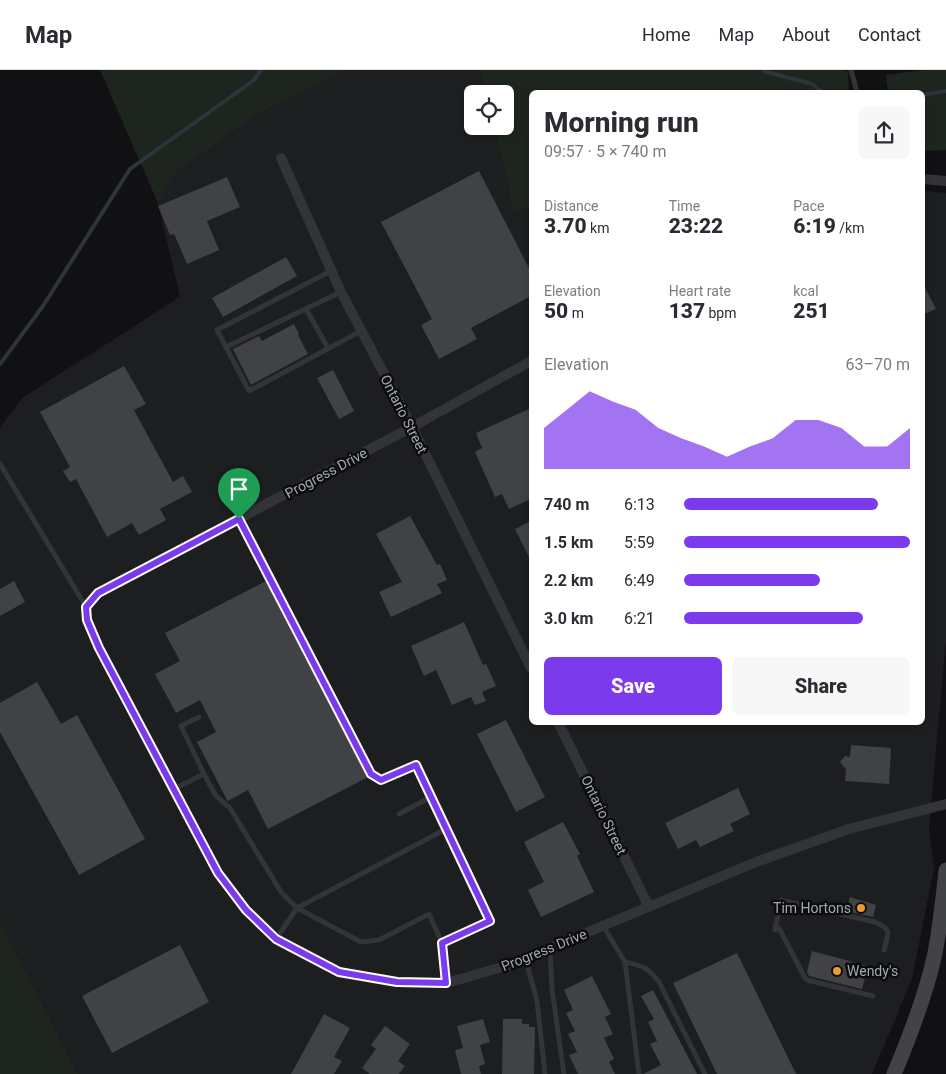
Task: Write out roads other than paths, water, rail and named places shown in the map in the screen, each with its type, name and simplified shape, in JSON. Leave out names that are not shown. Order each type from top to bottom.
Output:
[{"type":"main road","points":[[894,1074],[921,1002],[933,959],[946,870]]},
{"type":"street","name":"Ontario Street","points":[[281,158],[340,292],[412,427],[529,664]]},
{"type":"street","points":[[925,179],[946,181]]},
{"type":"street","name":"Progress Drive","points":[[529,362],[412,427],[98,593],[86,607],[87,620],[99,648],[218,873],[246,910],[276,939],[339,972],[397,982],[446,983],[526,960],[550,948],[756,862],[850,829],[946,804]]},
{"type":"street","name":"Ontario Street","points":[[559,725],[649,907]]},
{"type":"lane","points":[[851,70],[856,90]]},
{"type":"lane","points":[[331,271],[217,330],[249,391],[361,330]]},
{"type":"lane","points":[[226,347],[340,292]]},
{"type":"lane","points":[[306,309],[328,348]]},
{"type":"lane","points":[[0,464],[86,607]]},
{"type":"lane","points":[[239,519],[371,774],[381,780],[416,765],[490,921],[442,943]]},
{"type":"lane","points":[[199,717],[180,726],[216,796],[230,808],[281,892],[297,908],[361,942],[379,940],[429,914],[442,943],[446,983]]},
{"type":"lane","points":[[174,789],[204,774]]},
{"type":"lane","points":[[399,814],[431,797]]},
{"type":"lane","points":[[276,939],[297,908],[446,829]]},
{"type":"lane","points":[[873,996],[805,978],[777,929],[781,900],[875,922],[884,926],[888,929],[888,932],[884,950]]},
{"type":"lane","points":[[603,926],[625,962],[639,1074]]},
{"type":"lane","points":[[550,948],[552,989],[564,1074]]},
{"type":"lane","points":[[526,960],[537,1001],[545,1074]]},
{"type":"lane","points":[[625,962],[642,966],[652,973],[659,982],[704,1074]]},
{"type":"waterway","points":[[0,364],[43,306],[130,169],[254,80],[261,70]]},
{"type":"waterway","points":[[764,70],[812,84],[820,90]]},
{"type":"waterway","points":[[925,94],[946,91]]},
{"type":"place","name":"Tim Hortons","points":[[861,908]]},
{"type":"place","name":"Wendy's","points":[[837,971]]}]
